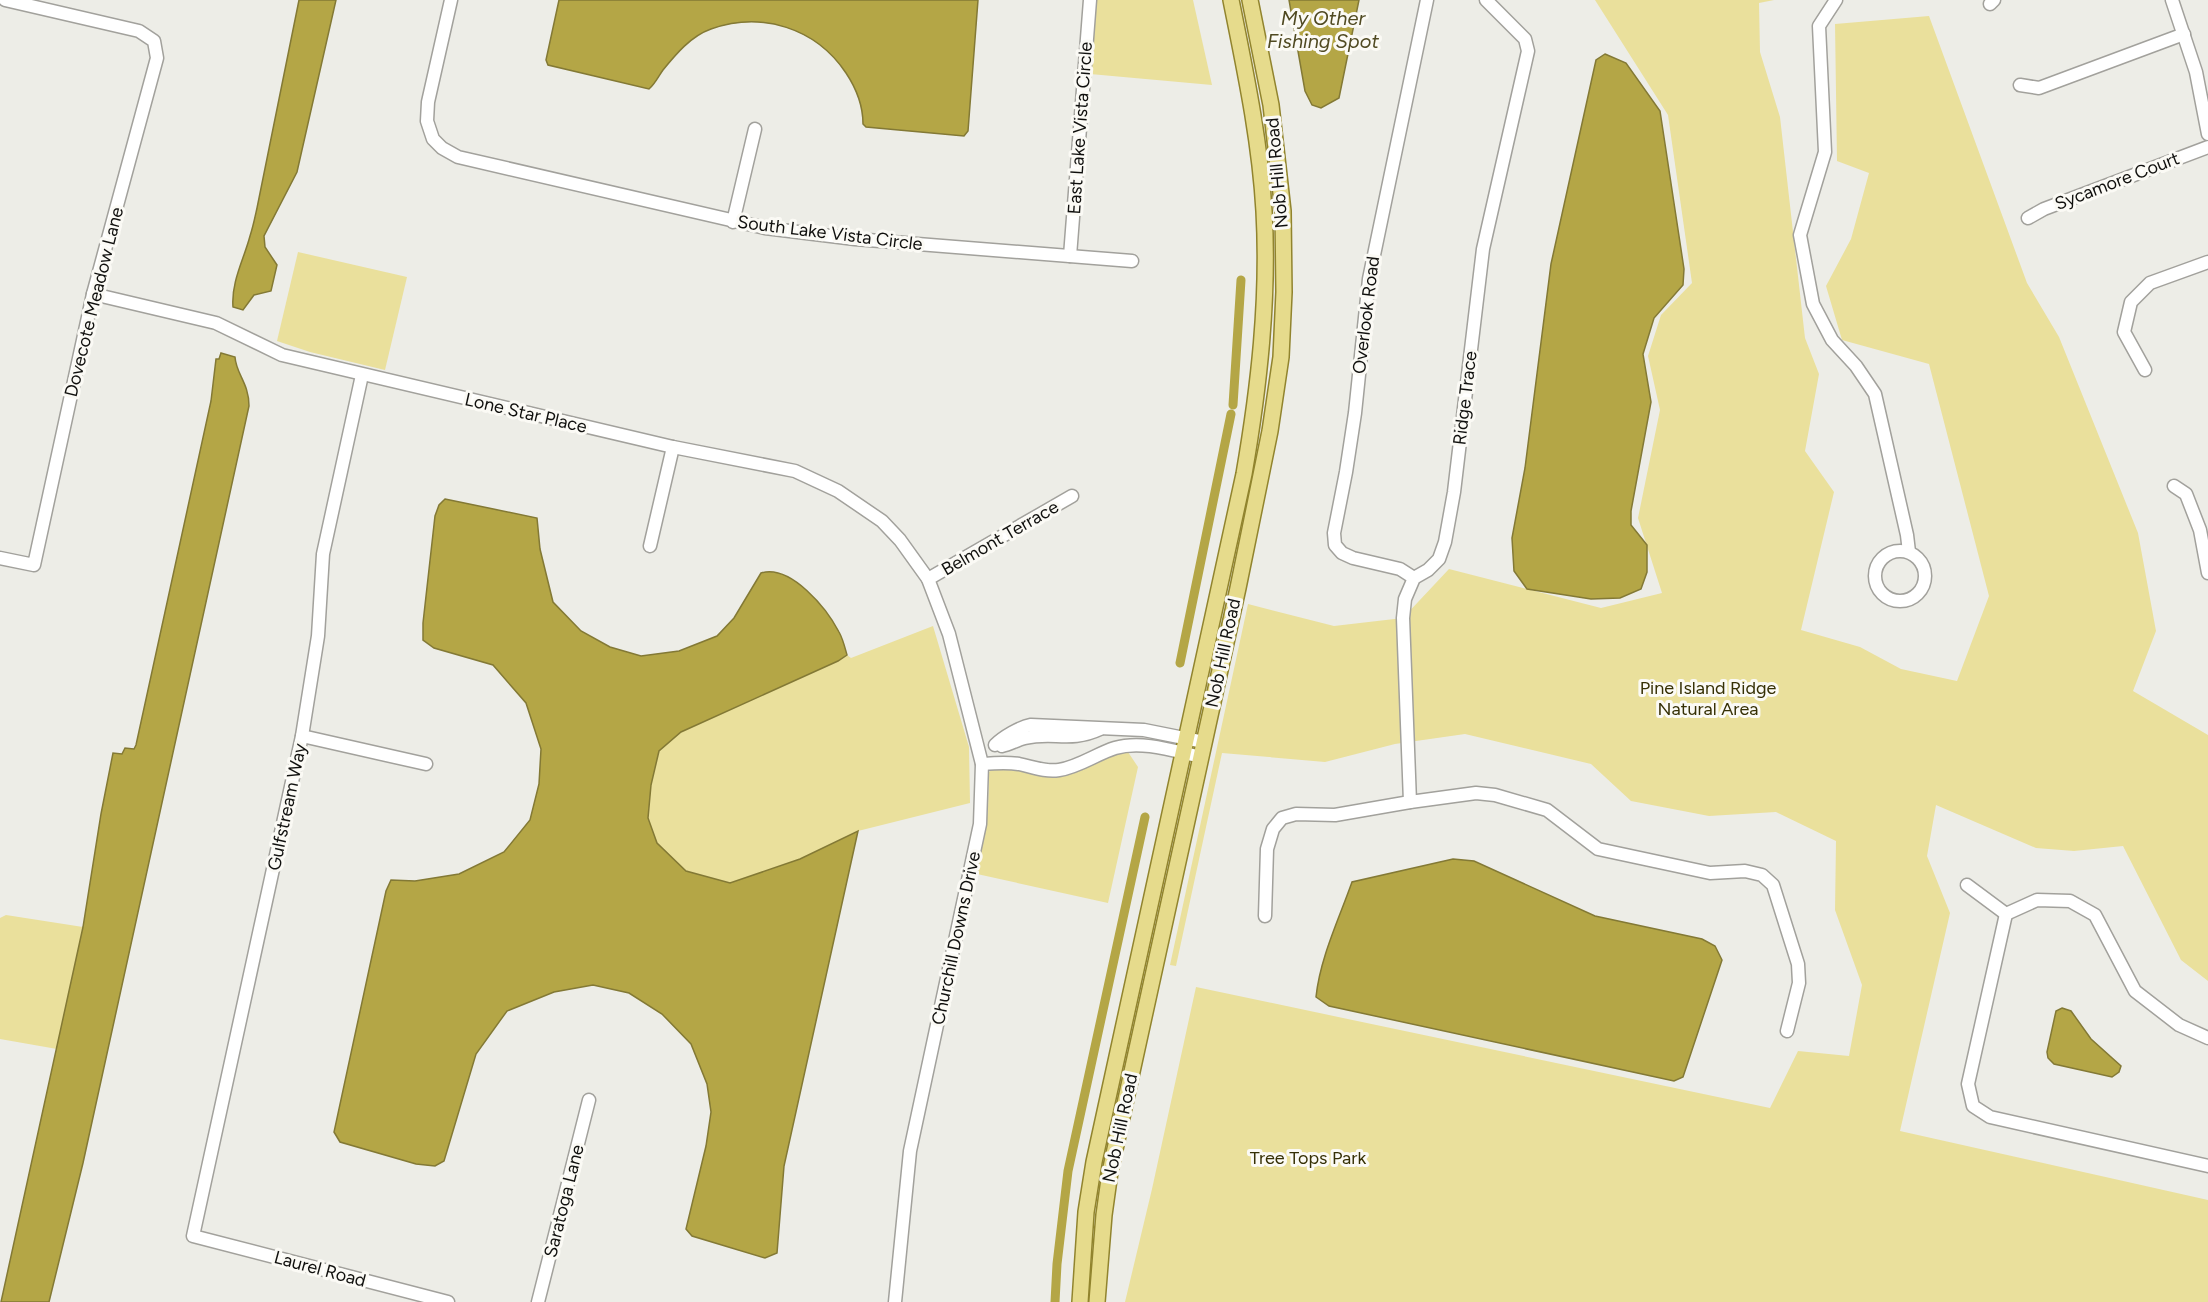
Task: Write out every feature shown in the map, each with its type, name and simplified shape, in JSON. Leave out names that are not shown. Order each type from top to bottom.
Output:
[{"type":"main road","name":"Nob Hill Road","points":[[1080,1302],[1086,1212],[1094,1162],[1244,474],[1260,366],[1265,293],[1264,210],[1251,101],[1231,0]]},
{"type":"main road","name":"Nob Hill Road","points":[[1097,1302],[1110,1172],[1270,431],[1281,357],[1284,292],[1282,200],[1271,105],[1250,0]]},
{"type":"street","name":"Dovecote Meadow Lane","points":[[0,558],[34,565],[93,294],[157,57],[154,41],[139,31],[5,0]]},
{"type":"street","name":"South Lake Vista Circle","points":[[451,0],[428,102],[427,121],[433,139],[442,148],[458,157],[765,228],[855,238],[1132,261]]},
{"type":"street","name":"East Lake Vista Circle","points":[[1070,256],[1090,0]]},
{"type":"street","name":"Overlook Road","points":[[1414,578],[1400,569],[1353,558],[1342,553],[1335,545],[1334,533],[1355,413],[1368,279],[1427,0]]},
{"type":"street","name":"Ridge Trace","points":[[1414,578],[1428,570],[1439,559],[1445,542],[1454,492],[1484,249],[1528,51],[1525,39],[1486,0]]},
{"type":"street","points":[[1836,0],[1819,26],[1825,152],[1800,235],[1813,304],[1832,340],[1856,366],[1875,394],[1909,552],[1920,560],[1924,567],[1924,584],[1915,597],[1900,602],[1892,600],[1878,590],[1874,573],[1877,564],[1889,552],[1898,550],[1909,552]]},
{"type":"street","points":[[2172,0],[2196,72],[2208,134]]},
{"type":"street","points":[[2020,85],[2039,88],[2184,34]]},
{"type":"street","points":[[733,222],[754,129]]},
{"type":"street","name":"Sycamore Court","points":[[2028,218],[2044,209],[2208,147]]},
{"type":"street","points":[[2145,370],[2124,332],[2131,302],[2150,283],[2208,262]]},
{"type":"street","name":"Lone Star Place","points":[[93,294],[216,323],[282,355],[673,447],[795,471],[838,491],[882,521],[900,540],[928,579]]},
{"type":"street","name":"Gulfstream Way","points":[[193,1236],[302,736],[318,636],[323,554],[362,375]]},
{"type":"street","points":[[650,546],[673,447]]},
{"type":"street","points":[[2174,486],[2186,494],[2204,529],[2208,573]]},
{"type":"street","name":"Belmont Terrace","points":[[928,579],[1072,496]]},
{"type":"street","points":[[1410,801],[1403,618],[1405,599],[1414,578]]},
{"type":"street","name":"Churchill Downs Drive","points":[[895,1302],[910,1151],[980,824],[982,764],[980,748],[949,634],[928,579]]},
{"type":"street","points":[[1027,766],[1017,755],[1012,740],[1018,728],[1031,725],[1144,730],[1184,746]]},
{"type":"street","points":[[302,736],[426,764]]},
{"type":"street","points":[[980,748],[995,745],[1000,740],[1012,740]]},
{"type":"street","points":[[982,764],[1006,762],[1043,770],[1062,770],[1077,766],[1116,748],[1132,745],[1184,746],[1203,749]]},
{"type":"street","points":[[1265,916],[1268,849],[1273,829],[1282,818],[1296,814],[1335,815],[1410,801],[1476,793],[1495,795],[1547,810],[1598,849],[1710,873],[1745,871],[1762,875],[1773,885],[1798,964],[1799,983],[1787,1031]]},
{"type":"street","points":[[1967,885],[2006,914]]},
{"type":"street","points":[[2006,914],[2037,900],[2070,901],[2095,915],[2135,991],[2179,1025],[2208,1038]]},
{"type":"street","points":[[2006,914],[1968,1084],[1973,1106],[1990,1117],[2208,1166]]},
{"type":"street","name":"Saratoga Lane","points":[[538,1302],[589,1100]]},
{"type":"street","name":"Laurel Road","points":[[193,1236],[448,1302]]},
{"type":"green space","points":[[1096,0],[1193,0],[1212,85],[1090,74]]},
{"type":"green space","name":"Pine Island Ridge Natural Area","points":[[1595,0],[1774,0],[1759,3],[1760,52],[1780,117],[1805,338],[1819,374],[1805,451],[1834,492],[1801,630],[1860,647],[1901,669],[1957,681],[1989,596],[1929,364],[1842,340],[1826,286],[1851,239],[1869,173],[1837,161],[1835,24],[1929,16],[2027,283],[2059,337],[2138,533],[2156,631],[2133,691],[2208,735],[2208,981],[2181,960],[2123,846],[2074,851],[2036,848],[1936,805],[1927,856],[1950,913],[1900,1131],[2208,1200],[2208,1302],[1125,1302],[1196,987],[1770,1108],[1798,1051],[1849,1056],[1862,985],[1835,910],[1836,841],[1776,812],[1709,816],[1631,801],[1591,764],[1465,734],[1395,744],[1325,762],[1222,753],[1176,966],[1170,965],[1248,604],[1334,626],[1403,618],[1449,569],[1601,608],[1662,593],[1638,518],[1660,410],[1648,356],[1661,315],[1692,283],[1668,115]]},
{"type":"green space","points":[[298,252],[407,277],[385,370],[310,352],[277,341]]},
{"type":"green space","points":[[933,626],[969,747],[970,803],[858,831],[800,859],[730,883],[686,872],[657,843],[648,818],[651,785],[659,751],[681,732],[847,655],[851,658]]},
{"type":"green space","points":[[1128,752],[1138,767],[1108,903],[977,874],[988,810],[989,772],[995,767],[1011,767],[1051,775]]},
{"type":"green space","points":[[6,915],[83,927],[57,1049],[0,1039],[0,918]]},
{"type":"water","points":[[299,0],[336,0],[297,172],[264,236],[265,247],[277,265],[271,291],[254,295],[243,310],[233,307],[234,289],[255,218]]},
{"type":"water","points":[[559,0],[978,0],[968,131],[964,136],[866,127],[863,124],[856,91],[834,57],[804,35],[786,27],[768,23],[730,24],[704,32],[679,52],[649,89],[548,65],[546,60]]},
{"type":"water","name":"My Other Fishing Spot","points":[[1289,0],[1359,0],[1339,98],[1321,108],[1312,105],[1305,91]]},
{"type":"water","points":[[1605,54],[1626,63],[1660,111],[1684,269],[1683,285],[1654,318],[1643,354],[1651,402],[1631,511],[1631,525],[1647,545],[1647,572],[1641,589],[1620,598],[1591,599],[1527,589],[1514,571],[1512,538],[1525,468],[1551,264],[1596,60]]},
{"type":"water","points":[[221,353],[235,357],[247,391],[249,406],[83,1163],[49,1302],[1,1302],[83,927],[113,753],[122,754],[125,748],[134,749],[136,745],[211,401],[216,359],[219,359]]},
{"type":"water","points":[[445,499],[537,518],[540,549],[553,602],[581,631],[610,647],[641,656],[679,651],[717,636],[734,618],[761,573],[772,572],[784,575],[807,590],[833,622],[844,643],[847,655],[838,661],[681,732],[659,751],[651,785],[648,818],[657,843],[686,871],[730,883],[800,859],[858,831],[784,1166],[777,1253],[765,1258],[692,1236],[686,1229],[706,1146],[711,1112],[707,1084],[691,1044],[662,1014],[629,993],[593,985],[554,992],[507,1011],[476,1054],[444,1161],[435,1166],[416,1164],[340,1142],[334,1132],[386,891],[391,880],[415,881],[459,874],[504,852],[530,820],[539,784],[541,749],[526,703],[493,665],[434,648],[423,640],[435,516],[439,505]]},
{"type":"water","points":[[1453,859],[1474,861],[1595,916],[1702,939],[1715,946],[1722,960],[1683,1077],[1674,1081],[1329,1006],[1316,997],[1326,953],[1352,882]]},
{"type":"water","points":[[2062,1008],[2071,1011],[2091,1039],[2121,1066],[2119,1072],[2112,1077],[2054,1064],[2048,1058],[2047,1052],[2056,1011]]},
{"type":"waterway","points":[[1233,405],[1241,280]]},
{"type":"waterway","points":[[1180,663],[1231,414]]},
{"type":"waterway","points":[[1055,1302],[1068,1171],[1145,817]]},
{"type":"park label","name":"Tree Tops Park","points":[[1308,1158]]}]
